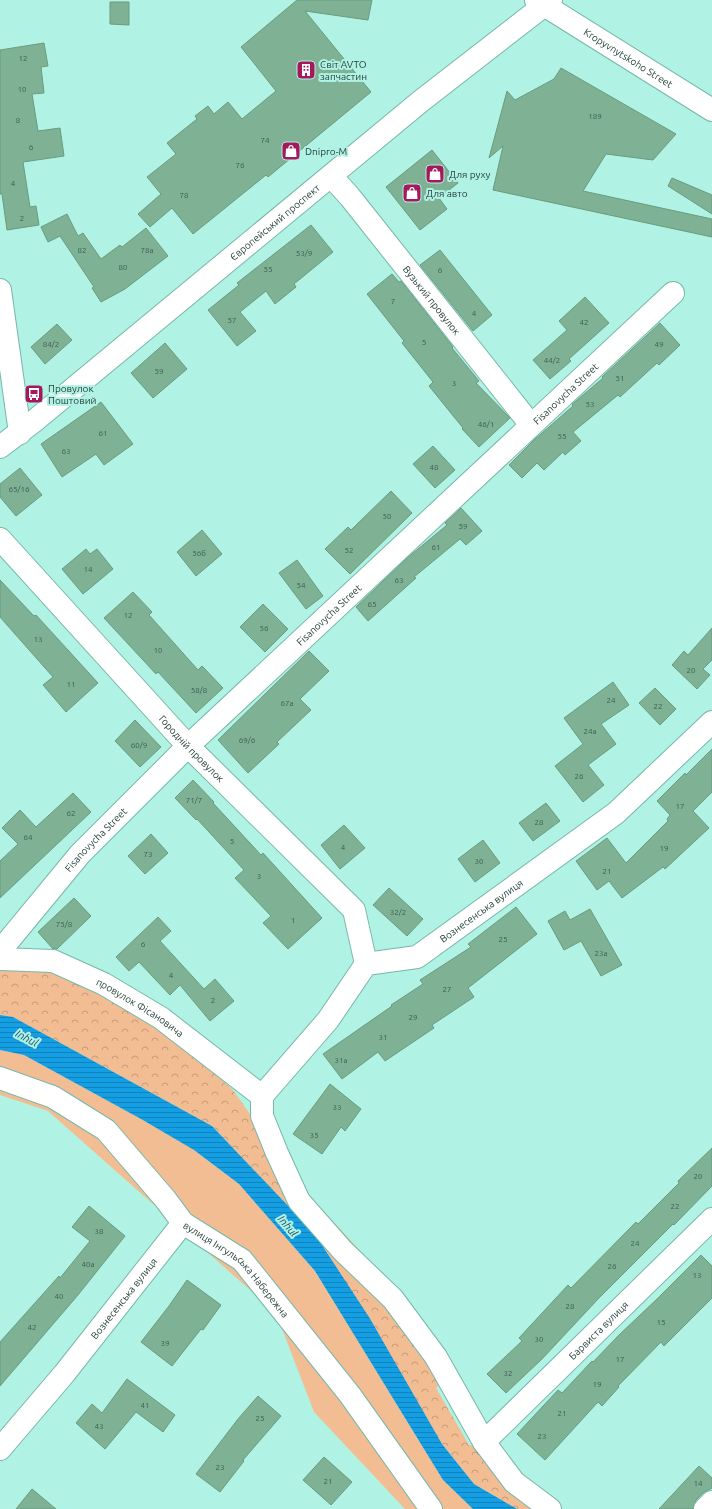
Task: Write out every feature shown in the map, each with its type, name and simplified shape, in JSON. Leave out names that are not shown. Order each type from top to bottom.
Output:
[{"type":"street","name":"Kropyvnytskoho Street","points":[[544,2],[712,110]]},
{"type":"street","name":"Європейський проспект","points":[[0,447],[421,101],[544,2]]},
{"type":"street","name":"Вузький провулок","points":[[331,176],[350,197],[530,425]]},
{"type":"street","points":[[0,290],[20,432]]},
{"type":"street","name":"Fisanovycha Street","points":[[0,951],[80,854],[188,746],[673,292]]},
{"type":"street","name":"Городній провулок","points":[[0,538],[188,746],[354,910],[366,964]]},
{"type":"street","name":"Вознесенська вулиця","points":[[366,964],[417,957],[616,813],[712,722]]},
{"type":"street","name":"провулок Фісановича","points":[[0,959],[53,961],[104,984],[161,1018],[262,1096]]},
{"type":"street","points":[[366,964],[328,1020],[262,1096],[262,1116],[277,1153],[300,1201],[343,1251],[397,1305],[436,1357],[484,1442],[514,1482],[550,1509]]},
{"type":"street","name":"вулиця Інгульська Набережна","points":[[0,1078],[53,1097],[106,1130],[166,1200],[183,1224],[242,1260],[350,1395],[431,1509]]},
{"type":"street","name":"Барвиста вулиця","points":[[484,1442],[712,1219]]},
{"type":"street","name":"Вознесенська вулиця","points":[[0,1449],[64,1374],[183,1224]]},
{"type":"street","points":[[705,1509],[712,1502]]},
{"type":"green space","points":[[0,964],[58,969],[146,1013],[233,1090],[303,1189],[402,1296],[453,1371],[436,1388],[469,1445],[497,1448],[559,1509],[517,1509],[474,1484],[442,1444],[314,1233],[212,1126],[13,1017],[0,1015]]},
{"type":"green space","points":[[0,1050],[24,1055],[141,1119],[194,1150],[239,1184],[315,1271],[443,1480],[473,1509],[405,1509],[314,1412],[276,1313],[48,1111],[0,1095]]},
{"type":"water","name":"Inhul","points":[[0,1015],[13,1017],[212,1126],[314,1233],[369,1317],[442,1444],[474,1484],[517,1509],[473,1509],[443,1480],[315,1271],[239,1184],[194,1150],[141,1119],[24,1055],[0,1050]]},
{"type":"building","points":[[297,0],[372,0],[368,20],[305,11],[371,92],[268,177],[266,175],[193,234],[172,208],[150,227],[138,214],[161,194],[147,177],[176,154],[167,143],[197,119],[195,116],[208,106],[214,114],[228,102],[242,119],[276,91],[241,47]]},
{"type":"building","points":[[110,2],[129,2],[129,25],[110,24]]},
{"type":"building","points":[[44,43],[48,66],[41,67],[44,93],[32,94],[38,131],[60,128],[64,156],[23,162],[30,207],[36,206],[39,225],[7,230],[2,194],[0,194],[0,50]]},
{"type":"building","points":[[561,68],[676,134],[653,160],[606,154],[583,191],[712,219],[712,237],[493,190],[503,146],[489,158],[507,91],[515,100],[554,79]]},
{"type":"building","name":"Для авто","points":[[432,150],[458,183],[439,198],[447,209],[420,230],[386,187]]},
{"type":"building","points":[[672,178],[712,195],[712,214],[668,186]]},
{"type":"building","points":[[67,214],[78,236],[83,233],[101,259],[120,245],[122,247],[146,228],[168,256],[125,289],[101,302],[92,288],[94,287],[60,236],[48,242],[41,227]]},
{"type":"building","points":[[311,225],[333,252],[294,284],[296,287],[275,304],[266,291],[240,312],[256,331],[237,346],[208,310],[239,285],[237,283]]},
{"type":"building","points":[[440,250],[492,315],[473,331],[420,265]]},
{"type":"building","points":[[392,274],[399,282],[401,281],[453,347],[452,348],[479,381],[476,383],[510,418],[479,447],[462,429],[463,428],[429,386],[433,382],[402,343],[404,341],[367,294]]},
{"type":"building","points":[[585,297],[609,323],[569,359],[571,361],[550,379],[533,360],[567,330],[559,321]]},
{"type":"building","points":[[660,323],[680,345],[659,365],[657,363],[620,397],[618,395],[573,432],[581,441],[565,455],[563,452],[544,470],[537,463],[522,478],[509,465],[534,440],[573,406],[572,404],[603,378],[602,377]]},
{"type":"building","points":[[57,324],[72,340],[45,364],[31,347]]},
{"type":"building","points":[[165,343],[187,369],[153,398],[131,373]]},
{"type":"building","points":[[101,402],[133,444],[104,465],[96,454],[62,477],[41,444]]},
{"type":"building","points":[[433,446],[455,470],[435,488],[413,464]]},
{"type":"building","points":[[20,468],[42,495],[16,516],[0,497],[0,484]]},
{"type":"building","points":[[391,491],[412,513],[350,574],[325,549],[348,527],[351,530]]},
{"type":"building","points":[[461,508],[482,531],[466,545],[460,539],[414,577],[416,578],[368,621],[356,607],[406,559],[447,525],[445,523]]},
{"type":"building","points":[[202,530],[222,554],[196,576],[177,552]]},
{"type":"building","points":[[86,549],[90,554],[97,549],[113,569],[83,594],[62,569]]},
{"type":"building","points":[[297,560],[323,596],[306,609],[279,573]]},
{"type":"building","points":[[0,580],[34,616],[36,615],[98,683],[66,712],[43,685],[53,677],[0,617]]},
{"type":"building","points":[[133,592],[152,612],[149,615],[198,670],[202,666],[223,688],[196,713],[158,672],[156,674],[104,618]]},
{"type":"building","points":[[263,604],[288,629],[265,652],[240,627]]},
{"type":"building","points":[[712,628],[712,660],[703,669],[710,675],[697,689],[672,665],[684,651],[688,655]]},
{"type":"building","points":[[309,651],[329,671],[300,699],[311,710],[277,742],[279,744],[248,773],[218,740]]},
{"type":"building","points":[[613,682],[629,705],[601,724],[616,744],[588,765],[604,785],[583,802],[555,766],[583,744],[564,718]]},
{"type":"building","points":[[655,688],[676,709],[660,725],[639,703]]},
{"type":"building","points":[[135,720],[161,747],[140,767],[115,741]]},
{"type":"building","points":[[712,749],[712,792],[693,811],[709,828],[665,869],[663,867],[622,898],[609,881],[597,890],[576,861],[607,838],[626,863],[668,821],[667,819],[670,815],[657,801]]},
{"type":"building","points":[[193,780],[261,855],[263,853],[322,918],[288,949],[263,923],[271,916],[235,878],[244,870],[197,819],[196,820],[175,798]]},
{"type":"building","points":[[73,793],[91,812],[0,898],[0,861],[18,844],[2,828],[20,810],[36,827]]},
{"type":"building","points":[[546,803],[560,821],[533,841],[519,823]]},
{"type":"building","points":[[344,825],[365,848],[340,869],[321,845]]},
{"type":"building","points":[[151,834],[168,853],[145,874],[128,856]]},
{"type":"building","points":[[483,840],[500,863],[475,882],[458,859]]},
{"type":"building","points":[[389,888],[423,919],[407,936],[373,905]]},
{"type":"building","points":[[74,898],[91,916],[57,949],[53,949],[38,932]]},
{"type":"building","points":[[516,907],[537,934],[468,988],[474,997],[432,1025],[434,1028],[385,1061],[378,1052],[342,1079],[323,1054],[423,984],[420,980],[471,947],[468,944]]},
{"type":"building","points":[[590,909],[622,965],[601,976],[581,941],[564,950],[548,921],[565,911],[570,920]]},
{"type":"building","points":[[158,917],[171,931],[160,941],[204,989],[215,979],[234,1001],[210,1021],[180,985],[170,995],[139,962],[129,971],[116,957]]},
{"type":"building","points":[[330,1084],[361,1109],[345,1131],[341,1127],[322,1154],[293,1134]]},
{"type":"building","points":[[712,1148],[712,1186],[599,1298],[542,1359],[506,1393],[487,1374],[522,1341],[519,1338],[568,1285],[571,1288],[636,1222],[638,1224],[679,1183],[678,1181]]},
{"type":"building","points":[[89,1206],[125,1236],[78,1295],[0,1386],[0,1342],[59,1276],[60,1278],[90,1241],[72,1227]]},
{"type":"building","points":[[701,1255],[712,1266],[712,1298],[664,1346],[661,1342],[618,1386],[619,1387],[602,1406],[598,1402],[545,1460],[517,1434],[558,1390],[562,1393],[592,1361],[593,1362]]},
{"type":"building","points":[[187,1280],[221,1305],[203,1330],[201,1329],[172,1366],[141,1342]]},
{"type":"building","points":[[127,1379],[175,1415],[163,1432],[136,1412],[105,1449],[76,1423],[92,1404],[102,1413]]},
{"type":"building","points":[[258,1396],[281,1416],[243,1460],[244,1461],[220,1492],[196,1474],[238,1419]]},
{"type":"building","points":[[324,1457],[352,1482],[331,1505],[303,1480]]},
{"type":"building","points":[[699,1466],[712,1478],[712,1488],[703,1493],[696,1500],[693,1509],[659,1509]]},
{"type":"building","points":[[32,1489],[56,1509],[16,1509]]},
{"type":"place","name":"Світ AVTO запчастин","points":[[306,70]]},
{"type":"place","name":"Dnipro-M","points":[[291,151]]},
{"type":"place","name":"Для руху","points":[[435,174]]},
{"type":"place","name":"Для авто","points":[[412,193]]},
{"type":"place","name":"Провулок Поштовий","points":[[34,394]]}]
